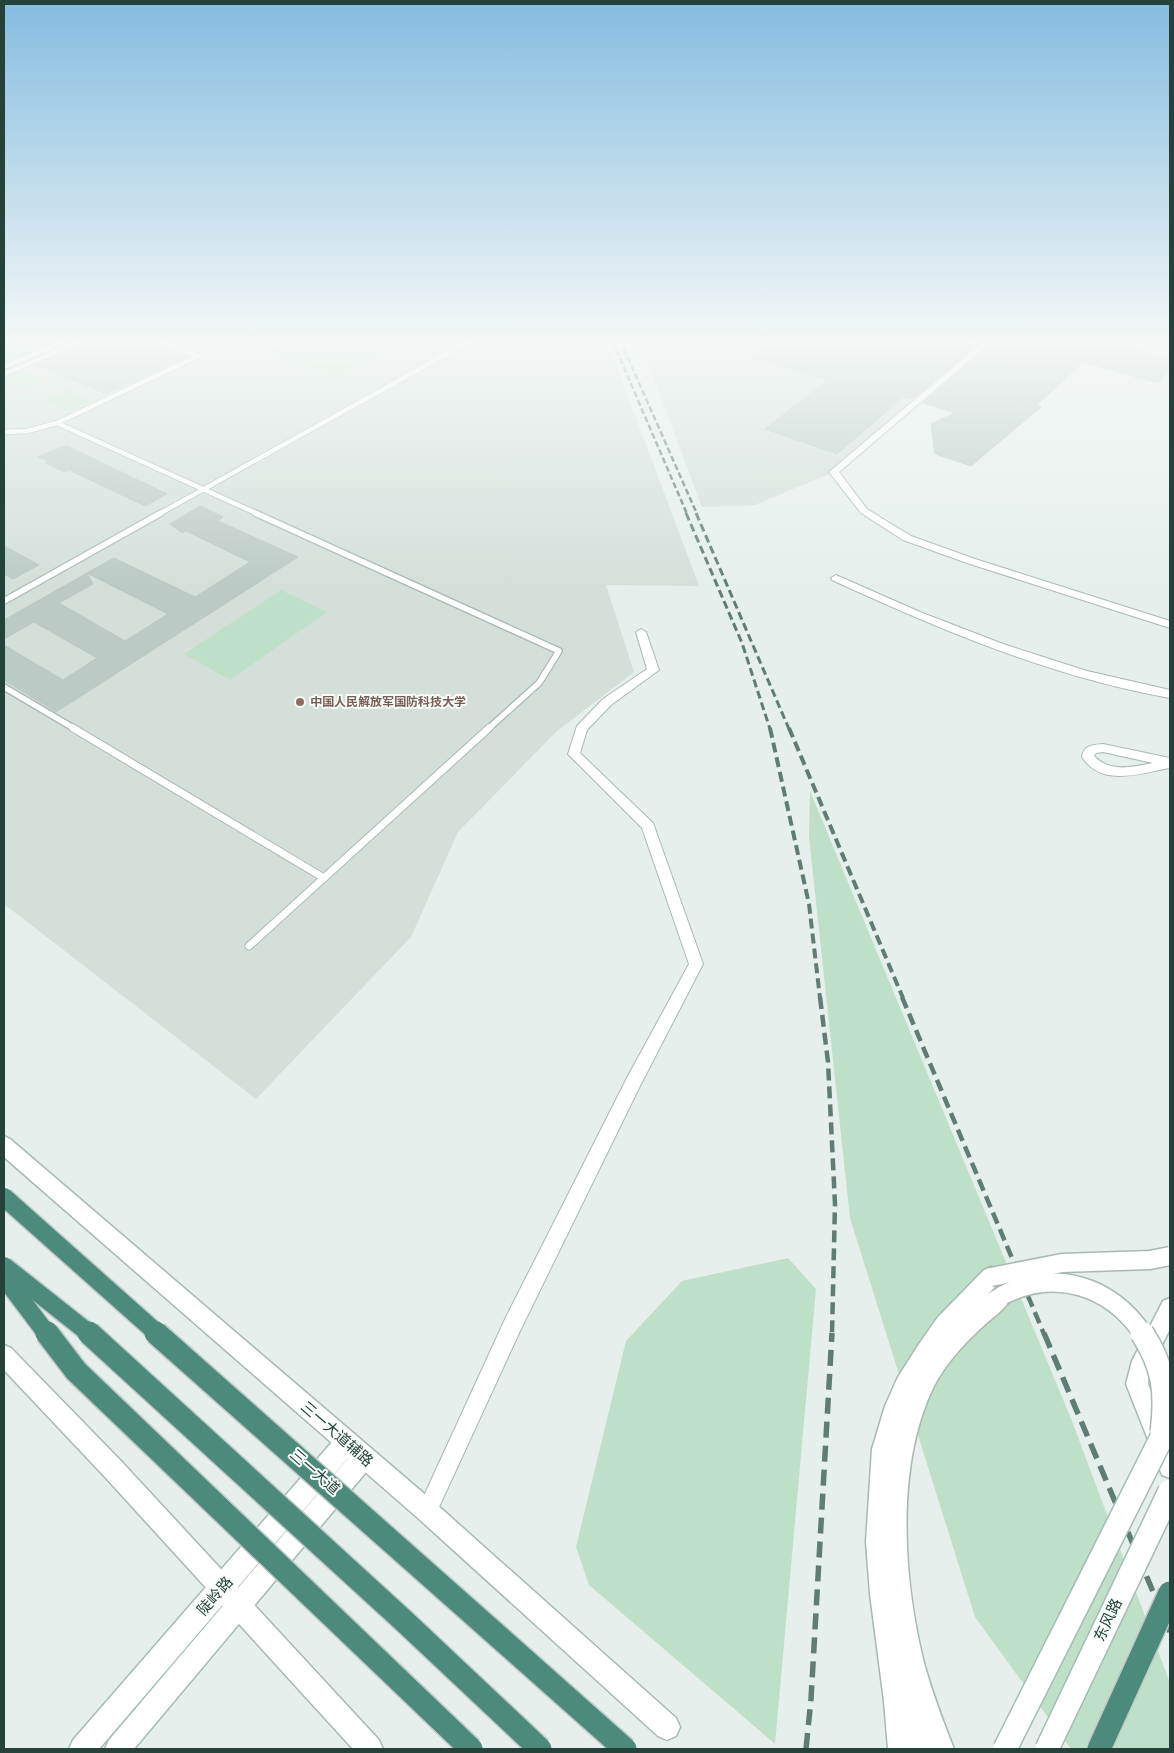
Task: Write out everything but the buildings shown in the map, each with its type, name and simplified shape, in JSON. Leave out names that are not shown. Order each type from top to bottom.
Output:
[{"type":"highway","name":"三一大道","points":[[4,1197],[625,1749]]},
{"type":"highway","points":[[4,1266],[102,1344],[404,1621],[540,1749]]},
{"type":"highway","points":[[4,1277],[76,1371],[472,1749]]},
{"type":"highway","points":[[1100,1749],[1170,1593]]},
{"type":"street","points":[[891,424],[834,472],[864,511],[907,538],[971,561],[1170,625]]},
{"type":"street","points":[[836,578],[911,614],[989,644],[1078,672],[1170,694]]},
{"type":"street","points":[[427,1511],[513,1324],[634,1080],[696,964],[648,826],[574,754],[581,729],[607,702],[653,670],[641,632]]},
{"type":"street","points":[[1103,748],[1170,763],[1124,772],[1106,771],[1095,765],[1088,756],[1089,752],[1093,749],[1103,748]]},
{"type":"street","name":"三一大道辅路","points":[[4,1145],[427,1511],[667,1728]]},
{"type":"street","points":[[901,1749],[901,1732],[882,1594],[878,1542],[883,1449],[893,1414],[906,1385],[944,1324],[996,1286],[1062,1263],[1150,1260],[1170,1256]]},
{"type":"street","points":[[996,1286],[1020,1287],[1042,1282],[1077,1285],[1093,1291],[1122,1310],[1145,1336],[1160,1365],[1165,1394],[1166,1431],[1094,1569],[1005,1749]]},
{"type":"street","points":[[941,1749],[913,1665],[904,1623],[898,1574],[896,1486],[903,1446],[913,1410],[927,1379],[996,1286]]},
{"type":"street","points":[[1170,1308],[1139,1368],[1137,1384],[1170,1467]]},
{"type":"street","points":[[4,1355],[113,1469],[370,1749]]},
{"type":"street","name":"陡岭路","points":[[82,1749],[222,1588],[355,1450]]},
{"type":"street","name":"陡岭路","points":[[118,1749],[239,1607],[355,1450]]},
{"type":"street","name":"东风路","points":[[1047,1749],[1170,1491]]},
{"type":"street","points":[[891,1663],[919,1749]]},
{"type":"lane","points":[[4,432],[26,431],[54,424]]},
{"type":"lane","points":[[59,424],[559,651],[539,683],[249,946]]},
{"type":"lane","points":[[4,601],[321,424]]},
{"type":"lane","points":[[4,687],[324,878]]},
{"type":"shaded area","name":"中国人民解放军国防科技大学","points":[[4,424],[638,424],[699,586],[606,585],[634,672],[556,732],[458,832],[411,937],[256,1099],[4,904]]},
{"type":"shaded area","points":[[671,424],[890,424],[834,472],[755,505],[702,507]]},
{"type":"green space","points":[[281,590],[327,612],[230,680],[184,654]]},
{"type":"green space","points":[[810,791],[1072,1421],[1170,1683],[1170,1749],[1071,1749],[975,1617],[850,1218],[809,837]]},
{"type":"green space","points":[[788,1258],[816,1289],[775,1744],[589,1585],[576,1547],[626,1341],[682,1281]]},
{"type":"railway","points":[[648,424],[687,514]]},
{"type":"railway","points":[[657,424],[697,514]]},
{"type":"railway","points":[[686,513],[742,643],[770,729]]},
{"type":"railway","points":[[696,513],[789,729]]},
{"type":"railway","points":[[770,728],[809,904],[820,998]]},
{"type":"railway","points":[[789,728],[903,998]]},
{"type":"railway","points":[[820,997],[828,1062],[835,1204],[832,1334]]},
{"type":"railway","points":[[902,997],[1044,1334]]},
{"type":"railway","points":[[806,1749],[811,1699],[832,1333]]},
{"type":"railway","points":[[1044,1333],[1170,1632]]},
{"type":"place","name":"中国人民解放军国防科技大学","points":[[300,702]]}]
